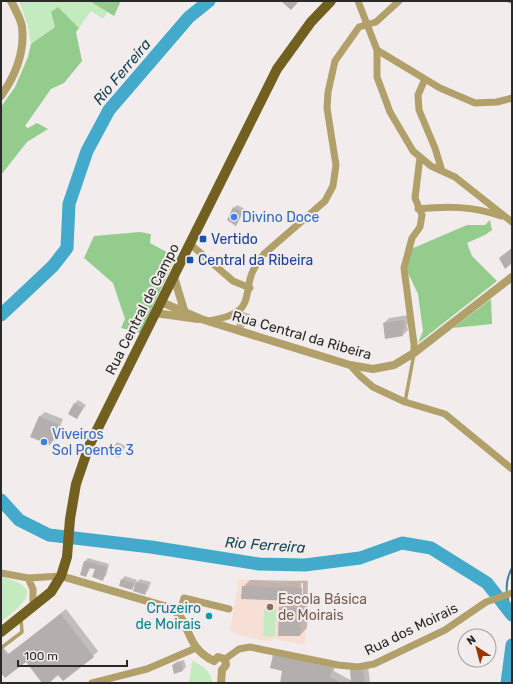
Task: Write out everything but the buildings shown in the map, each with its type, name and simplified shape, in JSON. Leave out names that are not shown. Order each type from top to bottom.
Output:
[{"type":"main road","name":"Rua Central de Campo","points":[[1,632],[51,592],[61,576],[67,557],[70,519],[76,484],[89,446],[277,70],[311,22],[331,1]]},
{"type":"street","points":[[1,96],[9,84],[22,53],[22,27],[11,1]]},
{"type":"street","points":[[358,1],[368,23],[377,50],[378,77],[390,112],[413,151],[431,166],[455,177],[479,194],[512,222]]},
{"type":"street","points":[[205,320],[234,314],[245,304],[250,288],[250,276],[257,263],[264,254],[325,201],[333,186],[336,165],[327,108],[328,92],[335,62],[359,28],[368,23],[376,22],[399,1]]},
{"type":"street","points":[[377,50],[440,88],[475,103],[497,102],[512,98]]},
{"type":"street","points":[[425,79],[418,95],[419,110],[435,148],[442,171]]},
{"type":"street","points":[[414,353],[404,268],[412,238],[420,227],[422,215],[418,209],[415,198],[420,158]]},
{"type":"street","points":[[418,209],[448,206],[484,210],[504,216]]},
{"type":"street","points":[[190,244],[233,281],[250,288]]},
{"type":"street","points":[[174,277],[184,310]]},
{"type":"street","name":"Rua Central da Ribeira","points":[[161,302],[184,310],[205,320],[350,365],[373,369],[394,365],[414,353],[512,277]]},
{"type":"street","name":"Rua Central da Ribeira","points":[[155,313],[182,318],[205,320]]},
{"type":"street","points":[[350,365],[360,376],[373,386],[405,402],[445,414],[512,469]]},
{"type":"street","points":[[1,573],[28,578],[61,576],[171,608],[179,614],[200,654],[214,661],[216,669],[222,670]]},
{"type":"street","points":[[28,578],[33,589],[33,607]]},
{"type":"street","name":"Rua dos Moirais","points":[[225,659],[239,649],[250,647],[338,665],[358,667],[374,664],[445,630],[486,602],[512,593]]},
{"type":"street","points":[[179,614],[184,598],[229,609]]},
{"type":"street","points":[[92,683],[147,669],[196,648]]},
{"type":"street","points":[[214,661],[218,657],[225,659],[226,665],[222,670],[220,683]]},
{"type":"lane","points":[[405,402],[414,353]]},
{"type":"lane","points":[[1,648],[22,632],[21,616]]},
{"type":"shaded area","name":"Escola Básica de Moirais","points":[[239,579],[279,583],[307,579],[305,645],[274,639],[270,642],[238,635],[230,630]]},
{"type":"green space","points":[[19,1],[93,1],[108,12],[103,19],[91,11],[79,28],[58,8],[51,12],[55,27],[31,44],[28,26]]},
{"type":"green space","points":[[90,1],[121,1],[114,16]]},
{"type":"green space","points":[[58,7],[79,28],[76,32],[82,61],[64,83],[51,89],[25,126],[28,128],[37,123],[48,129],[27,142],[1,175],[1,107],[15,87],[28,57],[31,44],[55,27],[51,12]]},
{"type":"green space","points":[[490,220],[492,230],[485,235],[467,243],[472,256],[497,281],[418,343],[423,331],[418,294],[407,271],[411,249],[467,225],[485,225]]},
{"type":"green space","points":[[140,232],[151,234],[150,243],[176,257],[140,333],[121,328],[125,319],[113,283],[84,258],[94,236]]},
{"type":"green space","points":[[491,299],[492,324],[453,328]]},
{"type":"green space","points":[[1,577],[15,581],[23,586],[27,591],[23,602],[1,622]]},
{"type":"green space","points":[[264,609],[276,609],[275,637],[263,636]]},
{"type":"green space","points":[[192,661],[206,669],[213,683],[189,683]]},
{"type":"waterway","name":"Rio Ferreira","points":[[1,315],[53,266],[67,248],[69,204],[87,151],[109,110],[189,17],[209,1]]},
{"type":"waterway","name":"Rio Ferreira","points":[[1,500],[19,520],[49,535],[151,547],[259,564],[305,565],[360,558],[402,543],[431,548],[487,583],[512,615]]},
{"type":"waterway","points":[[512,568],[507,585],[507,597],[512,614]]},
{"type":"waterway","name":"Rio Ferreira","points":[[507,683],[512,645]]},
{"type":"place","name":"Divino Doce","points":[[234,217]]},
{"type":"place","name":"Vertido","points":[[203,239]]},
{"type":"place","name":"Central da Ribeira","points":[[190,260]]},
{"type":"place","name":"Viveiros Sol Poente 3","points":[[44,442]]},
{"type":"place","name":"Escola Básica de Moirais","points":[[270,607]]},
{"type":"place","name":"Cruzeiro de Moirais","points":[[209,616]]}]
